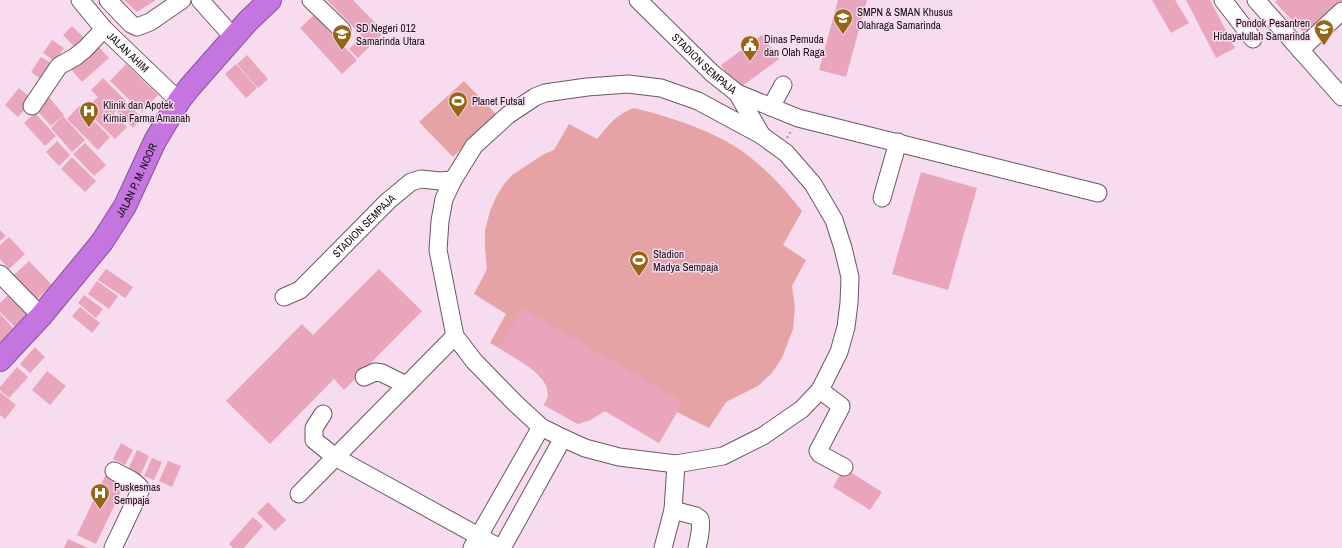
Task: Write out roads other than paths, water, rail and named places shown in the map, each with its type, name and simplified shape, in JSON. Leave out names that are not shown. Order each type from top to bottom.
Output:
[{"type":"highway","name":"JALAN P. M. NOOR","points":[[0,360],[41,316],[102,242],[125,206],[155,141],[179,101],[248,21],[270,0]]},
{"type":"street","name":"JALAN AHIM","points":[[80,0],[104,29],[179,101]]},
{"type":"street","points":[[108,0],[131,24],[137,27],[150,22],[182,0]]},
{"type":"street","points":[[200,0],[234,38]]},
{"type":"street","points":[[311,0],[342,30]]},
{"type":"street","name":"STADION SEMPAJA","points":[[638,0],[712,73],[737,93],[762,135]]},
{"type":"street","points":[[1223,0],[1253,39]]},
{"type":"street","points":[[1256,0],[1342,97]]},
{"type":"street","points":[[1300,50],[1342,11]]},
{"type":"street","points":[[32,106],[59,66],[75,57],[85,49],[104,29]]},
{"type":"street","name":"STADION SEMPAJA","points":[[628,84],[662,88],[698,101],[762,135],[786,153],[813,184],[834,220],[850,277],[850,303],[846,327],[839,352],[820,390],[802,409],[763,436],[723,456],[676,464],[619,457],[584,448],[541,427],[474,361],[455,336],[438,250],[440,221],[444,199],[474,146],[508,116],[535,97],[545,93],[628,84]]},
{"type":"street","points":[[771,107],[783,85]]},
{"type":"street","points":[[737,93],[798,118],[1098,193]]},
{"type":"street","points":[[882,198],[898,142]]},
{"type":"street","name":"STADION SEMPAJA","points":[[284,297],[300,290],[388,201],[411,182],[421,179],[440,181],[454,180]]},
{"type":"street","points":[[3,281],[41,316]]},
{"type":"street","points":[[299,494],[455,336]]},
{"type":"street","points":[[364,378],[375,372],[382,373],[406,385]]},
{"type":"street","points":[[820,390],[841,406],[818,451],[820,454],[844,467]]},
{"type":"street","points":[[323,414],[314,428],[314,440],[335,457],[475,542],[501,548],[563,438]]},
{"type":"street","points":[[475,542],[541,427]]},
{"type":"street","points":[[663,548],[673,510],[676,464]]},
{"type":"street","points":[[113,548],[140,489],[132,480],[114,471]]},
{"type":"street","points":[[673,510],[696,516],[700,519],[700,531],[697,548]]},
{"type":"place","name":"SMPN & SMAN Khusus Olahraga Samarinda","points":[[843,35]]},
{"type":"place","name":"Pondok Pesantren Hidayatullah Samarinda","points":[[1324,46]]},
{"type":"place","name":"SD Negeri 012 Samarinda Utara","points":[[342,51]]},
{"type":"place","name":"Dinas Pemuda dan Olah Raga","points":[[750,62]]},
{"type":"place","name":"Planet Futsal","points":[[458,118]]},
{"type":"place","name":"Klinik dan Apotek Kimia Farma Amanah","points":[[89,128]]},
{"type":"place","name":"Stadion Madya Sempaja","points":[[639,277]]},
{"type":"place","name":"Puskesmas Sempaja","points":[[100,510]]}]
